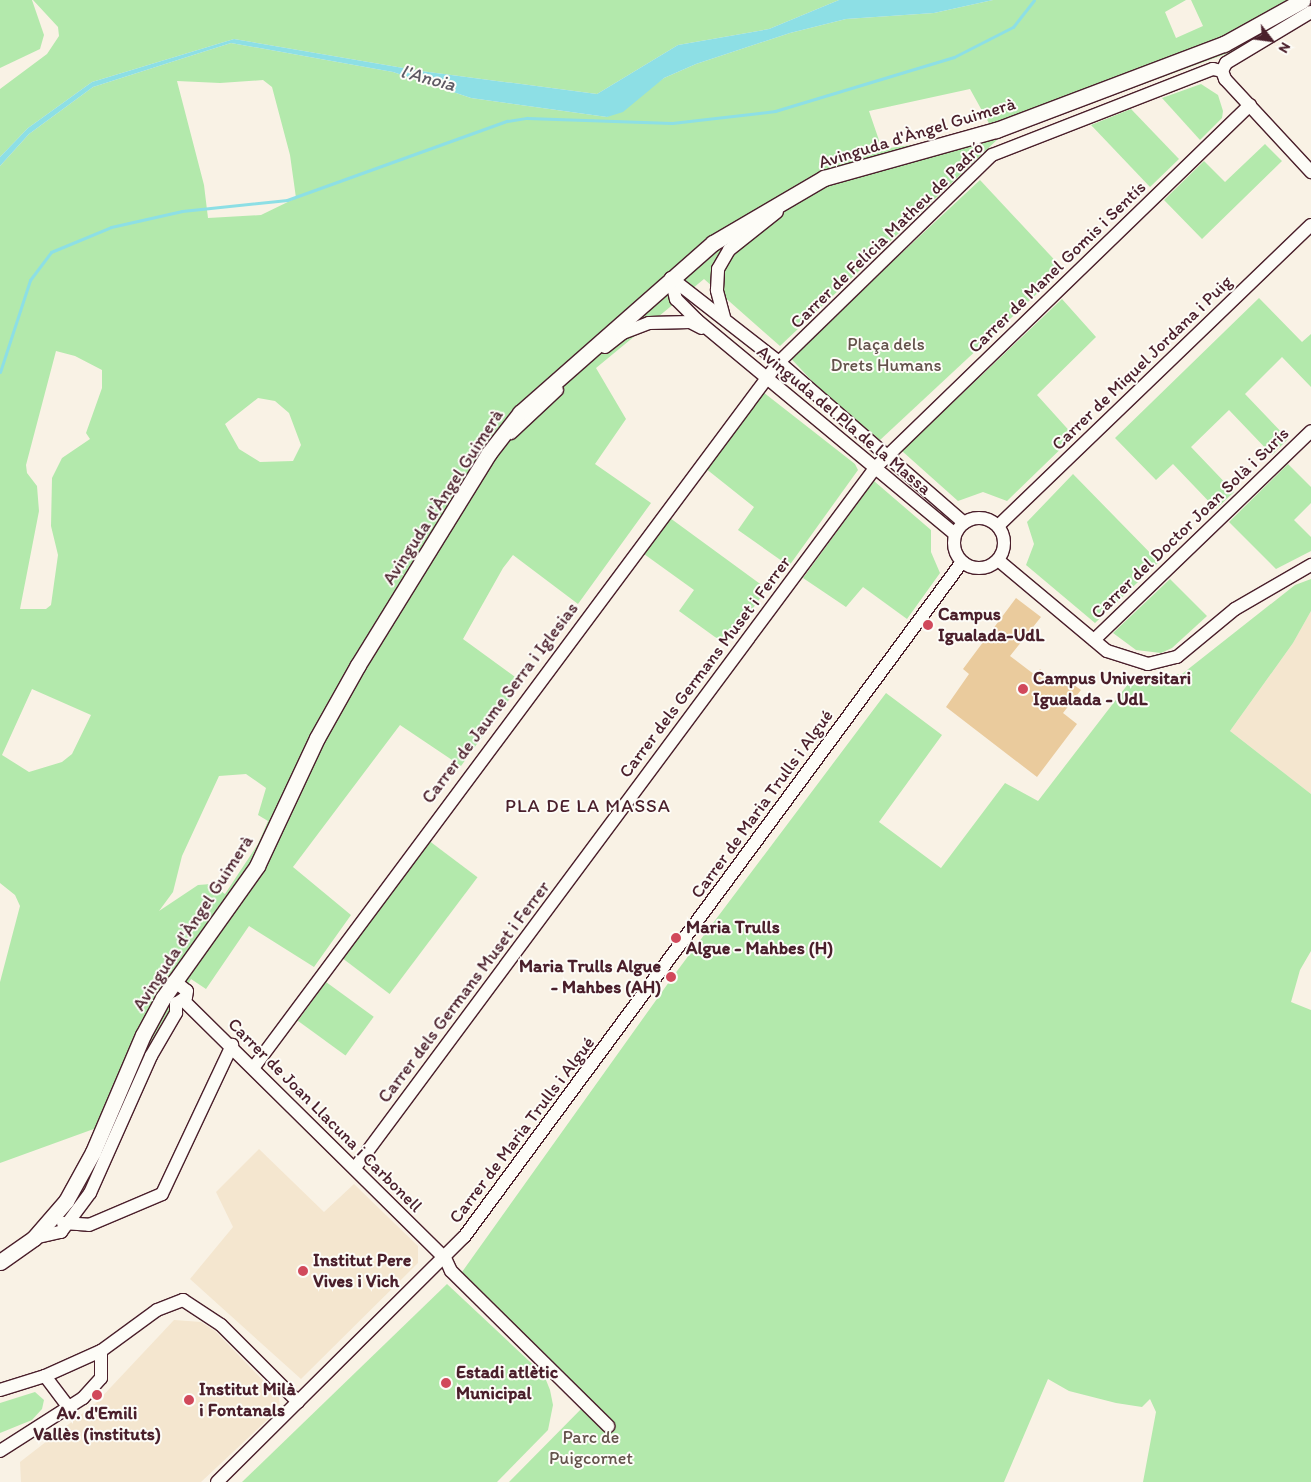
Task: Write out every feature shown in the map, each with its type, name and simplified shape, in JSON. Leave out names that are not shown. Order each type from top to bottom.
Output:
[{"type":"street","name":"Avinguda d'Àngel Guimerà","points":[[0,1262],[61,1221],[143,1035],[174,1001],[174,981],[257,866],[330,712],[489,453],[520,413],[713,243],[824,178],[1005,127],[1224,44],[1303,0]]},
{"type":"street","points":[[1311,12],[1226,63],[1222,70],[1225,79],[1311,172]]},
{"type":"street","name":"Carrer de Felícia Matheu de Padró","points":[[778,362],[992,155],[1212,69],[1222,70]]},
{"type":"street","name":"Carrer de Manel Gomis i Sentís","points":[[888,454],[1250,105]]},
{"type":"street","points":[[724,317],[717,290],[718,269],[728,250],[824,178]]},
{"type":"street","name":"Carrer de Miquel Jordana i Puig","points":[[998,526],[1311,225]]},
{"type":"street","name":"Avinguda del Pla de la Massa","points":[[671,278],[724,317],[778,362],[888,454],[964,523]]},
{"type":"street","name":"Avinguda del Pla de la Massa","points":[[671,278],[676,299],[711,332],[764,378],[955,534]]},
{"type":"street","name":"Avinguda del Pla de la Massa","points":[[489,453],[623,333],[668,321],[690,322],[711,332]]},
{"type":"street","name":"Carrer de Jaume Serra i Iglesias","points":[[254,1067],[764,378],[778,362]]},
{"type":"street","name":"Carrer del Doctor Joan Solà i Surís","points":[[1094,640],[1311,431]]},
{"type":"street","name":"Carrer dels Germans Muset i Ferrer","points":[[355,1168],[875,468],[888,454]]},
{"type":"street","points":[[982,518],[998,526],[1004,543],[998,560],[980,569],[962,562],[954,549],[955,534],[964,523],[982,518]]},
{"type":"street","points":[[998,560],[1094,640],[1121,659],[1148,664],[1177,657],[1235,609],[1311,565]]},
{"type":"street","name":"Carrer de Maria Trulls i Algué","points":[[217,1482],[445,1258],[639,1002],[962,562]]},
{"type":"street","name":"Carrer de Joan Llacuna i Carbonell","points":[[174,1001],[232,1046],[254,1067],[445,1258],[451,1271],[608,1426]]},
{"type":"street","points":[[61,1221],[89,1225],[162,1194],[232,1046]]},
{"type":"street","points":[[0,1390],[45,1376],[100,1351],[157,1310],[183,1300],[221,1325],[298,1402]]},
{"type":"street","points":[[0,1451],[6,1442],[69,1408],[100,1378],[100,1351]]},
{"type":"street","points":[[45,1376],[69,1408]]},
{"type":"shaded area","points":[[1311,611],[1311,794],[1230,731],[1293,643]]},
{"type":"shaded area","name":"Institut Pere Vives i Vich","points":[[259,1149],[324,1212],[354,1184],[418,1246],[418,1263],[301,1379],[190,1279],[233,1227],[216,1192]]},
{"type":"shaded area","name":"Institut Milà i Fontanals","points":[[174,1320],[201,1322],[215,1331],[279,1397],[280,1408],[201,1482],[21,1482],[20,1462],[96,1403]]},
{"type":"green space","points":[[0,0],[32,0],[44,35],[40,49],[0,68]]},
{"type":"green space","points":[[33,0],[839,0],[769,29],[678,45],[597,94],[421,71],[234,39],[92,82],[28,128],[0,157],[0,89],[47,54],[59,36],[58,27]]},
{"type":"green space","points":[[993,0],[1186,0],[1165,12],[1176,38],[1203,26],[1191,0],[1311,0],[1311,4],[1242,48],[1000,137],[780,346],[704,279],[596,368],[626,419],[595,464],[651,503],[578,604],[513,555],[503,568],[463,639],[522,682],[461,766],[400,725],[293,867],[351,915],[314,967],[249,926],[206,989],[191,979],[113,1122],[0,1163],[0,982],[20,906],[15,895],[0,883],[0,166],[29,134],[93,87],[231,43],[393,72],[471,98],[607,117],[664,78],[696,64],[790,33],[846,19],[934,13]],"holes":[[[263,80],[272,87],[290,155],[296,198],[261,215],[208,218],[204,185],[177,81],[220,83]],[[970,89],[990,125],[926,143],[882,149],[869,111]],[[56,351],[75,356],[102,370],[102,388],[86,433],[90,439],[62,458],[52,478],[51,526],[58,555],[51,605],[46,609],[20,609],[39,511],[37,486],[27,473],[26,465]],[[258,398],[275,401],[289,413],[301,445],[293,461],[260,462],[239,449],[225,424]],[[32,689],[91,715],[72,754],[62,762],[29,772],[2,755]],[[246,774],[266,788],[258,815],[268,821],[258,844],[225,894],[211,884],[198,885],[159,911],[173,892],[182,856],[219,776]]]},
{"type":"green space","points":[[1201,84],[1218,95],[1223,111],[1222,118],[1200,140],[1162,98]]},
{"type":"green space","points":[[1131,109],[1179,159],[1150,187],[1091,125]]},
{"type":"green space","points":[[1265,144],[1282,161],[1202,239],[1164,200],[1204,161],[1225,182]]},
{"type":"green space","name":"Plaça dels Drets Humans","points":[[980,180],[1063,269],[873,447],[790,357]]},
{"type":"green space","points":[[1259,298],[1302,342],[1311,334],[1311,387],[1282,357],[1245,394],[1288,439],[1272,455],[1229,410],[1191,447],[1234,492],[1216,509],[1173,464],[1156,480],[1115,438]]},
{"type":"green space","points":[[1062,299],[1096,337],[1037,395],[1074,436],[1007,501],[983,492],[958,501],[902,451]]},
{"type":"green space","points":[[763,392],[855,464],[858,470],[789,566],[738,530],[754,507],[705,468]]},
{"type":"green space","points":[[1288,464],[1311,487],[1311,503],[1294,520],[1311,537],[1311,551],[1276,569],[1229,522]]},
{"type":"green space","points":[[1073,474],[1159,562],[1095,623],[1026,565],[1034,544],[1027,522]]},
{"type":"green space","points":[[874,481],[931,530],[931,552],[940,573],[907,619],[863,587],[846,607],[803,578]]},
{"type":"green space","points":[[670,518],[767,589],[726,645],[679,611],[694,590],[644,554]]},
{"type":"green space","points":[[1170,579],[1207,616],[1172,648],[1161,653],[1136,650],[1113,633]]},
{"type":"green space","name":"Parc de Puigcornet","points":[[1311,579],[1311,611],[1293,643],[1230,731],[1311,794],[1311,951],[1300,970],[1291,1002],[1311,1010],[1311,1482],[1143,1482],[1156,1412],[1150,1399],[1142,1407],[1116,1403],[1069,1391],[1048,1379],[1004,1482],[509,1482],[589,1401],[462,1272],[674,975],[886,693],[942,735],[879,822],[941,868],[1005,783],[1038,801],[1135,675],[1182,674],[1295,585]]},
{"type":"green space","points":[[428,840],[478,877],[390,994],[340,957]]},
{"type":"green space","points":[[326,982],[374,1017],[346,1056],[298,1021]]},
{"type":"green space","name":"Estadi atlètic Municipal","points":[[447,1284],[544,1375],[550,1390],[553,1405],[548,1430],[497,1482],[242,1482]]},
{"type":"green space","points":[[35,1392],[44,1400],[42,1409],[32,1420],[0,1433],[0,1403]]},
{"type":"water","name":"l'Anoia","points":[[839,0],[993,0],[934,13],[846,19],[790,33],[696,64],[664,78],[623,112],[607,117],[471,98],[393,72],[231,43],[93,87],[29,134],[0,166],[0,157],[28,128],[92,82],[234,39],[421,71],[597,94],[678,45],[769,29]]},
{"type":"building","name":"Campus Universitari Igualada - UdL","points":[[1016,598],[1041,617],[1010,656],[1035,675],[1040,669],[1063,686],[1067,680],[1081,690],[1063,713],[1077,724],[1037,777],[946,707],[969,674],[963,669]]},
{"type":"waterway","points":[[0,372],[30,280],[51,252],[111,227],[182,211],[287,200],[507,121],[527,118],[672,123],[775,111],[954,57],[1013,27],[1034,0]]},
{"type":"place","name":"Campus Igualada-UdL","points":[[928,625]]},
{"type":"place","name":"Campus Universitari Igualada - UdL","points":[[1023,689]]},
{"type":"place","name":"Maria Trulls Algue - Mahbes (H)","points":[[676,938]]},
{"type":"place","name":"Maria Trulls Algue - Mahbes (AH)","points":[[671,977]]},
{"type":"place","name":"Institut Pere Vives i Vich","points":[[303,1271]]},
{"type":"place","name":"Estadi atlètic Municipal","points":[[446,1383]]},
{"type":"place","name":"Av. d'Emili Vallès (instituts)","points":[[97,1395]]},
{"type":"place","name":"Institut Milà i Fontanals","points":[[189,1400]]},
{"type":"district","name":"PLA DE LA MASSA","points":[[588,806]]}]
